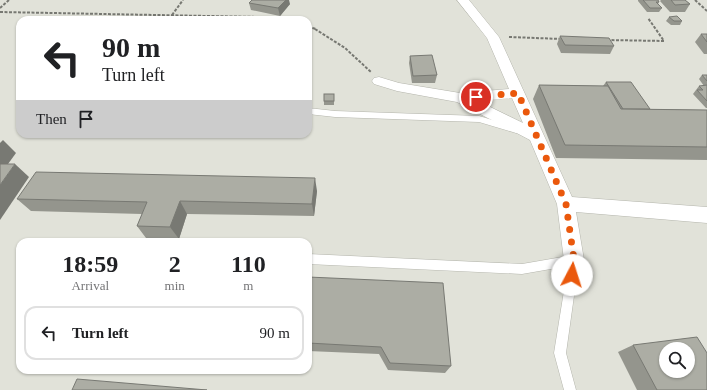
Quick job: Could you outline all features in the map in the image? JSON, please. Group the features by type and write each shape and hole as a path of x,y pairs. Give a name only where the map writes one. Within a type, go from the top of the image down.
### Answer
{"street":[{"path":"463,0 493,37 518,93 534,136 566,204 574,260"},
{"path":"379,81 460,98 518,93"},
{"path":"460,98 534,136"},
{"path":"566,204 707,214"}],"lane":[{"path":"312,111 335,114 479,119 534,136"},
{"path":"312,258 522,269 574,260 560,353 570,390"}],"path":[{"path":"0,8 9,0"},
{"path":"172,15 183,0"},
{"path":"696,0 707,12"},
{"path":"0,12 216,16"},
{"path":"602,40 664,41 648,18"},
{"path":"312,28 334,39 354,55 379,81"},
{"path":"493,37 563,39"}],"building":[{"path":"252,0 286,0 278,8 249,3"},
{"path":"643,0 658,0 659,2 656,2 662,8 650,8"},
{"path":"671,0 685,0 690,4 675,5"},
{"path":"677,16 682,21 674,21 669,17"},
{"path":"701,34 707,34 707,42"},
{"path":"560,36 609,38 614,46 565,45"},
{"path":"432,55 437,75 413,76 410,56"},
{"path":"702,75 707,75 707,81"},
{"path":"606,82 631,82 650,109 623,109"},
{"path":"539,85 608,86 621,109 707,110 707,147 565,145"},
{"path":"707,85 707,101 697,90 703,90 699,86"},
{"path":"324,94 334,94 334,101 324,101"},
{"path":"0,164 15,164 0,185"},
{"path":"36,172 315,178 312,204 180,201 170,227 137,226 147,202 17,199"},
{"path":"312,277 443,283 451,366 390,363 381,347 312,343"},
{"path":"697,337 707,353 707,390 657,390 633,345"},
{"path":"77,379 207,390 72,390"}],"route":[{"path":"476,97 518,93 534,136 566,204 574,260 572,275"}]}
